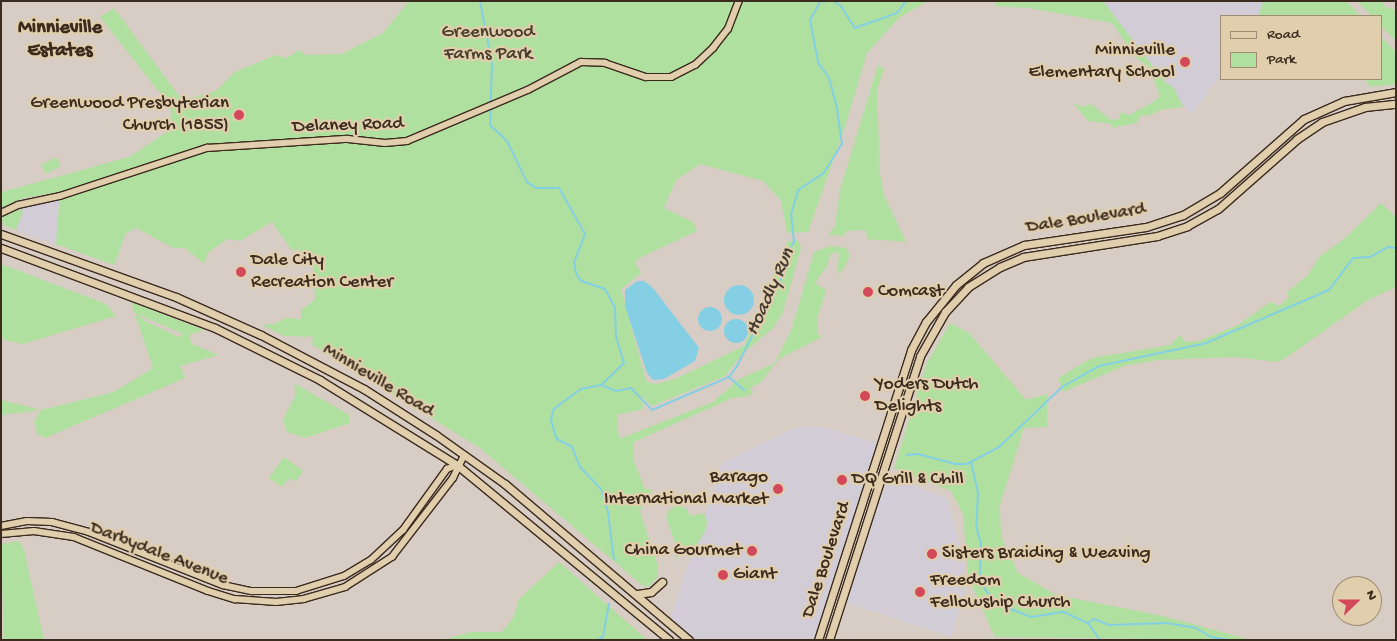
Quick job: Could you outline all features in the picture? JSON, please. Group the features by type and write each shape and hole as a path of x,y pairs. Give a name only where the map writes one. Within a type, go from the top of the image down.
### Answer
{"main road":[{"name":"Dale Boulevard","path":"818,640 911,350 931,315 956,285 983,263 1024,245 1146,226 1183,215 1220,193 1304,119 1344,101 1396,92"},
{"name":"Dale Boulevard","path":"828,640 920,356 945,312 968,287 1000,267 1023,258 1157,236 1187,226 1218,209 1297,139 1322,122 1365,107 1396,104"},
{"name":"Minnieville Road","path":"1,234 176,297 255,332 364,389 464,455 540,512 689,640"},
{"name":"Minnieville Road","path":"1,248 162,306 238,339 320,380 457,465 669,640"},
{"path":"636,594 650,592 662,582"}],"street":[{"name":"Delaney Road","path":"1,213 18,205 60,196 208,148 348,139 398,143 439,129 484,107 498,103 581,62 605,63 656,79 680,74 695,65 721,38 740,1"},
{"name":"Darbydale Avenue","path":"1,534 34,531 61,534 220,595 262,602 290,602 345,587 383,564 411,535 455,475 457,465 464,455"},
{"name":"Darbydale Avenue","path":"1,526 27,521 68,526 223,585 252,591 296,591 344,576 371,560 403,530 447,469 457,465"}],"shaded area":[{"name":"Minnieville Elementary School","path":"1103,1 1277,1 1282,15 1220,15 1220,74 1191,116"},
{"path":"59,200 56,244 16,230 23,212 18,209"},
{"path":"808,426 823,427 880,444 817,640 689,640 669,622 722,463 794,428"},
{"path":"881,474 947,498 963,557 965,590 951,637 841,601"}],"green space":[{"name":"Greenwood Farms Park","path":"409,1 928,1 900,17 867,53 844,130 808,232 787,233 781,201 763,181 700,164 676,180 664,208 693,222 697,231 637,259 636,264 641,273 621,289 644,374 647,382 656,384 675,379 744,346 788,241 799,241 801,248 782,315 772,329 742,354 725,376 652,406 641,396 644,409 617,415 619,439 713,402 739,379 775,363 792,328 814,252 831,246 846,248 850,255 843,270 837,275 839,253 831,253 827,266 815,283 826,290 817,319 818,334 822,337 779,359 761,382 750,388 753,393 745,397 732,398 634,442 633,459 645,489 653,490 643,502 640,512 658,566 658,576 650,586 643,586 480,448 311,344 314,337 284,336 262,325 274,324 286,318 301,319 301,310 315,300 313,262 297,249 292,251 272,222 240,241 227,239 208,253 204,264 185,248 173,248 136,228 126,233 114,265 56,244 60,192 24,198 1,208 2,192 129,157 170,130 171,110 163,97 100,17 114,8 182,100 216,91 235,72 276,55 286,58 300,50 305,55 342,54 383,33"},
{"path":"996,1 1103,1 1164,81 1174,88 1183,107 1160,110 1151,115 1140,116 1137,123 1111,128 1111,124 1088,121 1073,103 1083,107 1091,104 1111,120 1119,119 1121,112 1129,115 1155,101 1160,96 1149,67 1135,57 1112,23 1028,8 994,6"},
{"path":"1263,1 1346,1 1359,15 1259,15"},
{"path":"1357,1 1384,1 1383,6 1396,10 1396,41 1382,27 1382,15 1371,15"},
{"path":"1382,38 1396,52 1396,84 1371,87 1365,80 1382,80"},
{"path":"878,65 884,69 877,90 880,174 884,195 906,242 867,239 866,230 846,231 845,236 828,235 835,226 840,190"},
{"path":"56,157 61,166 46,174 41,165"},
{"path":"1381,203 1396,217 1396,287 1368,300 1284,359 1276,362 1237,357 1158,360 1124,366 1063,392 1058,378 1092,358 1170,345 1180,335 1185,342 1199,341 1238,325 1270,302 1279,306 1289,297 1286,293 1307,276 1320,256 1344,239"},
{"path":"18,209 23,211 16,230 3,225 2,218"},
{"path":"1,264 106,304 116,316 23,344 4,340 1,335"},
{"path":"131,302 204,330 189,335 192,344 218,355 180,366 185,378 45,438 37,434 34,422 41,410 114,392 153,368","holes":["135,313 183,334 179,337 145,321"]},
{"path":"950,323 969,333 1026,400 1047,394 1047,427 1024,428 1000,505 1001,536 1018,573 1056,595 1163,616 1251,640 995,637 968,577 963,514 951,491 894,468 927,363"},
{"path":"294,383 349,415 350,423 305,438 287,432 283,420 296,394"},
{"path":"1,400 41,410 1,415"},
{"path":"284,457 303,471 295,482 289,478 282,487 269,478"},
{"path":"677,505 687,509 690,516 704,513 707,522 706,529 693,552 683,549 675,561 676,546 666,517 669,510"},
{"path":"19,541 24,550 44,640 4,640 1,544"},
{"path":"559,562 647,640 442,640 471,632 502,632 513,618 519,599"}],"water":[{"path":"637,281 644,281 653,288 699,348 695,361 664,379 653,380 647,373 625,306 625,290"},
{"path":"739,285 749,290 754,300 749,310 739,315 729,310 724,300 729,290"},
{"path":"710,307 715,308 721,314 721,324 715,330 710,331 705,330 699,324 698,319 699,314 705,308"},
{"path":"736,319 741,320 747,326 747,336 741,342 736,343 731,342 725,336 724,331 725,326 731,320"}],"waterway":[{"path":"480,1 492,64 490,125 507,141 527,182 536,188 559,188 585,234 574,262 576,273 581,281 605,289 615,308 616,337 624,363 601,385 581,389 560,404 553,410 551,421 557,439 572,447 580,467 601,489 608,512 614,560"},
{"name":"Hoadly Run","path":"601,385 617,391 631,388 652,410 729,377 737,366 781,279 787,253 794,242 791,215 798,190 823,174 842,144 837,108 829,78 818,62 810,20 820,2 828,1"},
{"name":"Hoadly Run","path":"833,1 841,6 855,28 897,13 906,1"},
{"path":"907,455 918,454 955,464 967,464 999,447 1062,387 1099,366 1206,343 1329,290 1353,258 1370,257 1388,247 1396,248"},
{"path":"729,377 744,390"},
{"path":"971,462 978,493 976,526 981,543 980,579 986,591 1000,605 1031,617 1064,612 1087,623 1094,619 1109,625 1166,623 1196,628 1211,637 1230,640"},
{"path":"597,640 603,637 609,604"},
{"path":"1088,623 1100,640"}],"place":[{"name":"Minnieville Elementary School","path":"1185,62"},
{"name":"Greenwood Presbyterian Church (1855)","path":"239,115"},
{"name":"Dale City Recreation Center","path":"241,272"},
{"name":"Comcast","path":"868,292"},
{"name":"Yoders Dutch Delights","path":"865,396"},
{"name":"DQ Grill & Chill","path":"842,480"},
{"name":"Barago International Market","path":"778,489"},
{"name":"China Gourmet","path":"752,551"},
{"name":"Sisters Braiding & Weaving","path":"932,554"},
{"name":"Giant","path":"723,575"},
{"name":"Freedom Fellowship Church","path":"920,592"}],"district":[{"name":"Minnieville Estates","path":"60,40"}]}
